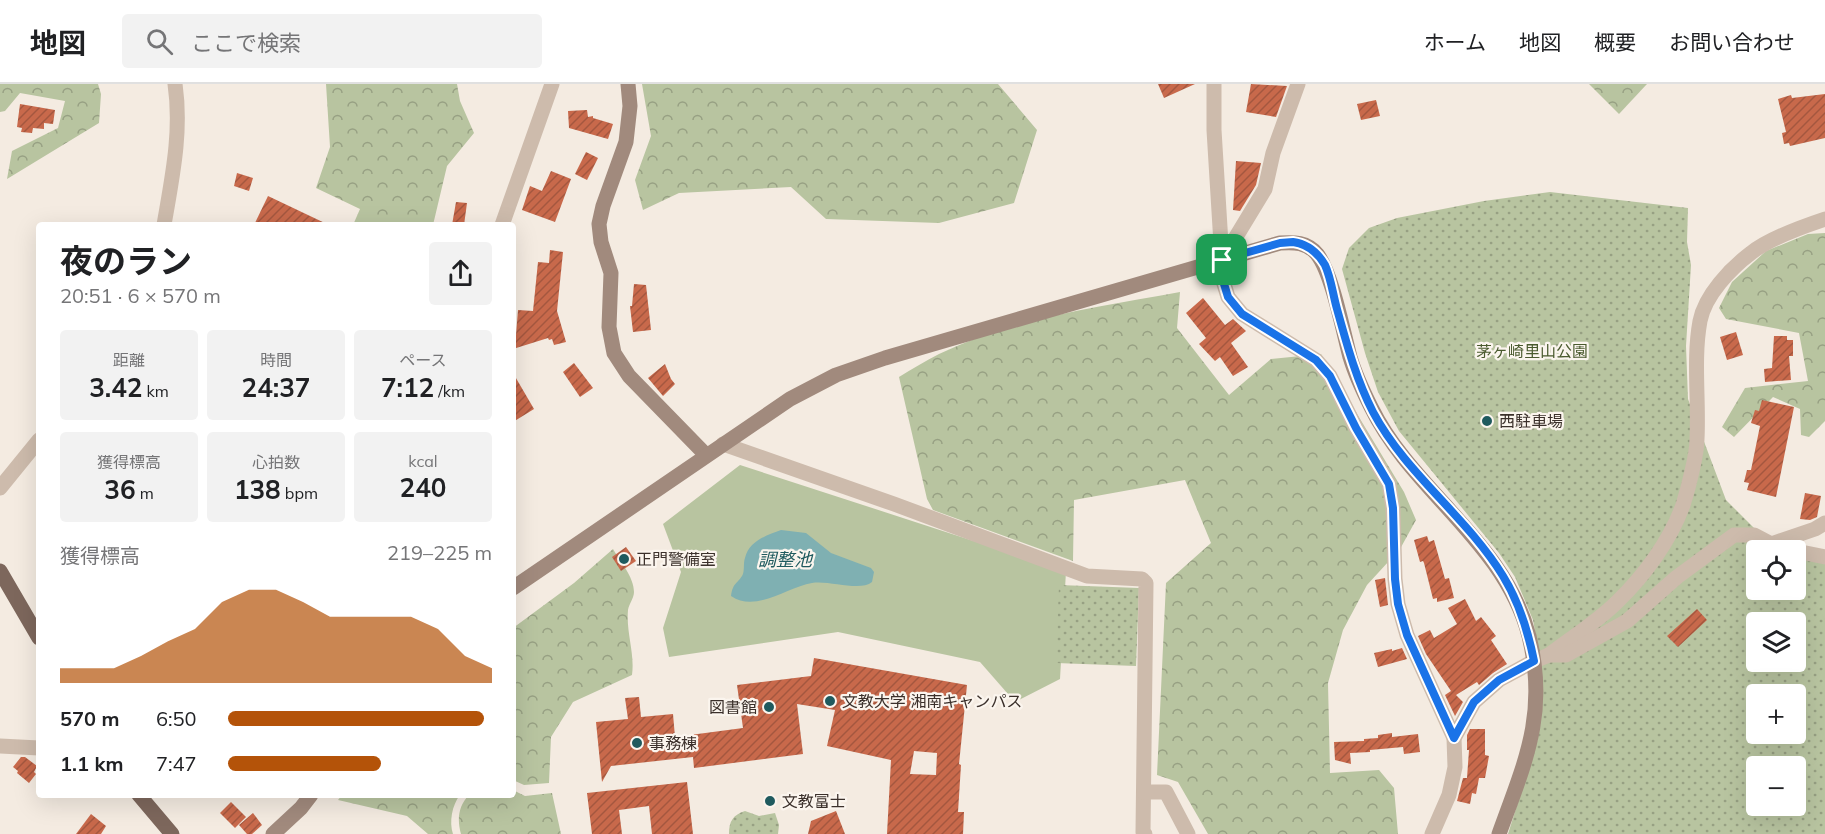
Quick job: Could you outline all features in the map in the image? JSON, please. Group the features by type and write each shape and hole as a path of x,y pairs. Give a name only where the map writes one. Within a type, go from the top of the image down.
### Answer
{"main road":[{"path":"0,571 36,633"},
{"path":"142,798 172,834"}],"street":[{"path":"165,222 174,168 178,126 175,84"},
{"path":"503,222 552,84"},
{"path":"628,84 630,106 626,142 603,206 599,224 601,242 611,273 609,327 614,353 629,376 706,456"},
{"path":"1215,84 1214,130 1220,261 1228,297 1242,314 1316,360 1330,376 1356,428 1389,484 1393,508 1398,604 1407,635 1454,738 1455,766 1449,795 1432,834"},
{"path":"1220,261 1265,189 1273,153 1298,84"},
{"path":"1454,738 1474,702 1499,680 1542,658 1616,604 1639,579 1670,535 1683,504 1697,442 1698,345 1701,319 1709,298 1752,252 1800,227 1825,219"},
{"path":"516,586 790,399 836,375 896,354 1280,243 1303,244 1316,252 1325,267 1351,360 1385,434 1403,458 1486,551 1504,577 1519,607 1528,634 1542,658 1530,747 1499,834"},
{"path":"0,488 36,444"},
{"path":"723,444 905,508 1087,576 1142,579 1146,583 1143,832 1145,834"},
{"path":"1783,540 1815,529 1825,523"},
{"path":"1542,658 1566,654 1627,621 1677,577 1734,535 1754,535 1763,540"},
{"path":"1806,553 1825,557"},
{"path":"0,747 36,748"},
{"path":"1144,792 1166,792 1188,834"},
{"path":"273,834 309,798"}],"green space":[{"path":"0,84 98,84 101,94 99,123 7,179 12,151 58,128 65,101 20,93 5,111 0,112"},
{"path":"326,84 457,84 460,101 474,133 447,166 434,222 354,222 360,209 316,188 330,147"},
{"path":"642,84 998,84 1037,130 1014,203 939,223 826,219 791,187 679,193 643,210 635,180 651,136"},
{"path":"1589,84 1647,84 1619,114"},
{"name":"茅ヶ崎里山公園","path":"1550,192 1688,208 1687,242 1691,265 1686,346 1688,399 1726,500 1758,532 1779,540 1746,540 1746,600 1806,600 1806,548 1825,553 1825,834 1508,834 1538,738 1541,665 1533,620 1515,577 1499,553 1399,431 1378,392 1342,269 1349,248 1369,228 1397,218 1484,201"},
{"path":"1825,233 1825,421 1809,437 1801,435 1800,409 1773,397 1734,437 1722,427 1745,388 1808,381 1799,333 1726,319 1719,308 1732,282 1766,251 1808,234"},
{"path":"1180,292 1177,328 1229,395 1271,359 1321,354 1404,492 1416,520 1400,549 1367,585 1343,630 1328,683 1330,773 1379,770 1394,788 1398,834 1208,834 1178,782 1157,775 1166,583 1211,543 1185,480 1074,500 1073,561 933,510 927,499 899,377 939,354 997,331 1057,315"},
{"path":"740,465 1066,571 1060,679 1015,702 980,662 838,632 669,657 663,628 681,572 663,524"},
{"path":"613,549 633,586 634,594 628,618 632,675 573,702 551,737 549,783 524,785 516,781 516,626 574,583"},
{"path":"1059,585 1139,588 1136,666 1056,663"},
{"path":"516,792 525,796 552,793 561,834 461,834 459,813 467,798 516,798"},
{"path":"340,798 458,798 452,814 453,834 428,834 407,816 338,800"},
{"path":"745,811 759,816 775,813 779,825 778,834 729,834 732,819"}],"water":[{"name":"調整池","path":"781,530 806,533 831,553 871,568 874,572 872,582 860,586 812,583 751,602 731,596 734,586 743,574 744,560 750,547 759,540"}],"building":[{"path":"1158,84 1195,84 1164,98"},
{"path":"1251,84 1287,86 1276,117 1246,112"},
{"path":"1825,94 1825,138 1790,146 1789,143 1784,144 1782,133 1786,132 1778,99 1791,95 1792,98"},
{"path":"1376,100 1380,116 1361,120 1357,104"},
{"path":"20,104 55,110 53,124 44,123 44,129 33,128 32,133 21,132 22,128 17,127"},
{"path":"587,110 588,117 593,116 593,118 613,124 608,139 569,128 568,111"},
{"path":"586,152 598,158 587,180 575,174"},
{"path":"1236,161 1261,163 1256,185 1240,211 1233,210"},
{"path":"551,171 571,179 555,222 522,210 530,186 542,191"},
{"path":"237,173 253,178 249,191 234,186"},
{"path":"268,196 323,222 255,222"},
{"path":"456,202 467,203 464,222 453,222"},
{"path":"550,250 563,252 557,311 566,342 554,345 552,339 548,338 516,348 518,310 533,311 538,262 549,263"},
{"path":"634,284 646,285 651,330 633,332 630,306 632,306"},
{"path":"1203,298 1225,325 1233,319 1246,331 1231,343 1248,367 1233,376 1220,357 1215,361 1199,344 1206,338 1186,313"},
{"path":"1736,332 1743,355 1727,360 1720,337"},
{"path":"1774,336 1787,336 1787,340 1793,340 1793,356 1789,356 1791,380 1765,382 1764,369 1772,368"},
{"path":"574,363 593,388 580,397 563,372"},
{"path":"665,364 675,384 663,396 648,378"},
{"path":"516,378 534,409 516,420"},
{"path":"1762,400 1794,407 1776,497 1747,490 1749,483 1744,482 1747,470 1751,470 1760,426 1751,423 1755,410 1759,411"},
{"path":"1805,493 1821,496 1817,517 1810,520 1800,519"},
{"path":"1427,536 1429,542 1434,540 1445,579 1449,578 1454,598 1437,602 1437,598 1433,599 1424,563 1420,562 1414,540"},
{"name":"正門警備室","path":"626,547 636,561 621,571 612,557"},
{"path":"1385,578 1388,605 1380,607 1375,580"},
{"path":"1465,599 1476,621 1481,617 1496,636 1491,640 1507,664 1479,685 1477,682 1456,695 1463,702 1455,716 1445,695 1451,691 1426,654 1418,636 1430,630 1434,638 1457,624 1448,608"},
{"path":"1697,609 1707,620 1678,647 1667,636"},
{"path":"1402,648 1407,659 1378,667 1374,653"},
{"path":"814,658 967,685 959,764 961,765 958,812 964,812 963,834 887,834 891,760 827,746 835,710 797,704 803,754 694,768 693,757 611,766 602,782 596,722 628,719 625,698 639,697 641,717 673,714 675,737 743,728 737,685 811,676","holes":["914,751 937,753 936,775 910,774"]},
{"path":"1470,729 1485,729 1485,755 1489,756 1485,778 1479,778 1476,794 1472,793 1470,804 1457,801 1463,778 1467,778 1469,750 1467,750 1467,735"},
{"path":"1392,733 1392,737 1418,734 1420,752 1404,754 1403,747 1370,750 1370,752 1350,753 1351,764 1335,760 1334,742 1364,741 1364,739 1378,738 1378,735"},
{"path":"21,757 25,757 36,765 34,772 36,774 29,783 13,767"},
{"path":"687,782 693,834 652,834 649,806 619,810 622,834 592,834 587,793"},
{"path":"231,802 246,817 235,828 220,813"},
{"path":"836,811 845,834 808,834 811,821"},
{"path":"253,813 262,825 252,834 247,834 239,825"},
{"path":"91,814 106,826 101,834 76,834"}],"place":[{"name":"西駐車場","path":"1487,421"},
{"name":"正門警備室","path":"624,559"},
{"name":"文教大学 湘南キャンパス","path":"830,701"},
{"name":"図書館","path":"769,707"},
{"name":"事務棟","path":"637,743"},
{"name":"文教富士","path":"770,801"}],"route":[{"path":"1280,243 1303,244 1316,252 1325,267 1351,360 1385,434 1403,458 1486,551 1504,577 1519,607 1534,661 1499,680 1474,702 1454,738 1407,635 1398,604 1393,508 1389,484 1356,428 1330,376 1316,360 1242,314 1228,297 1217,261 1222,260 1280,243"}]}
